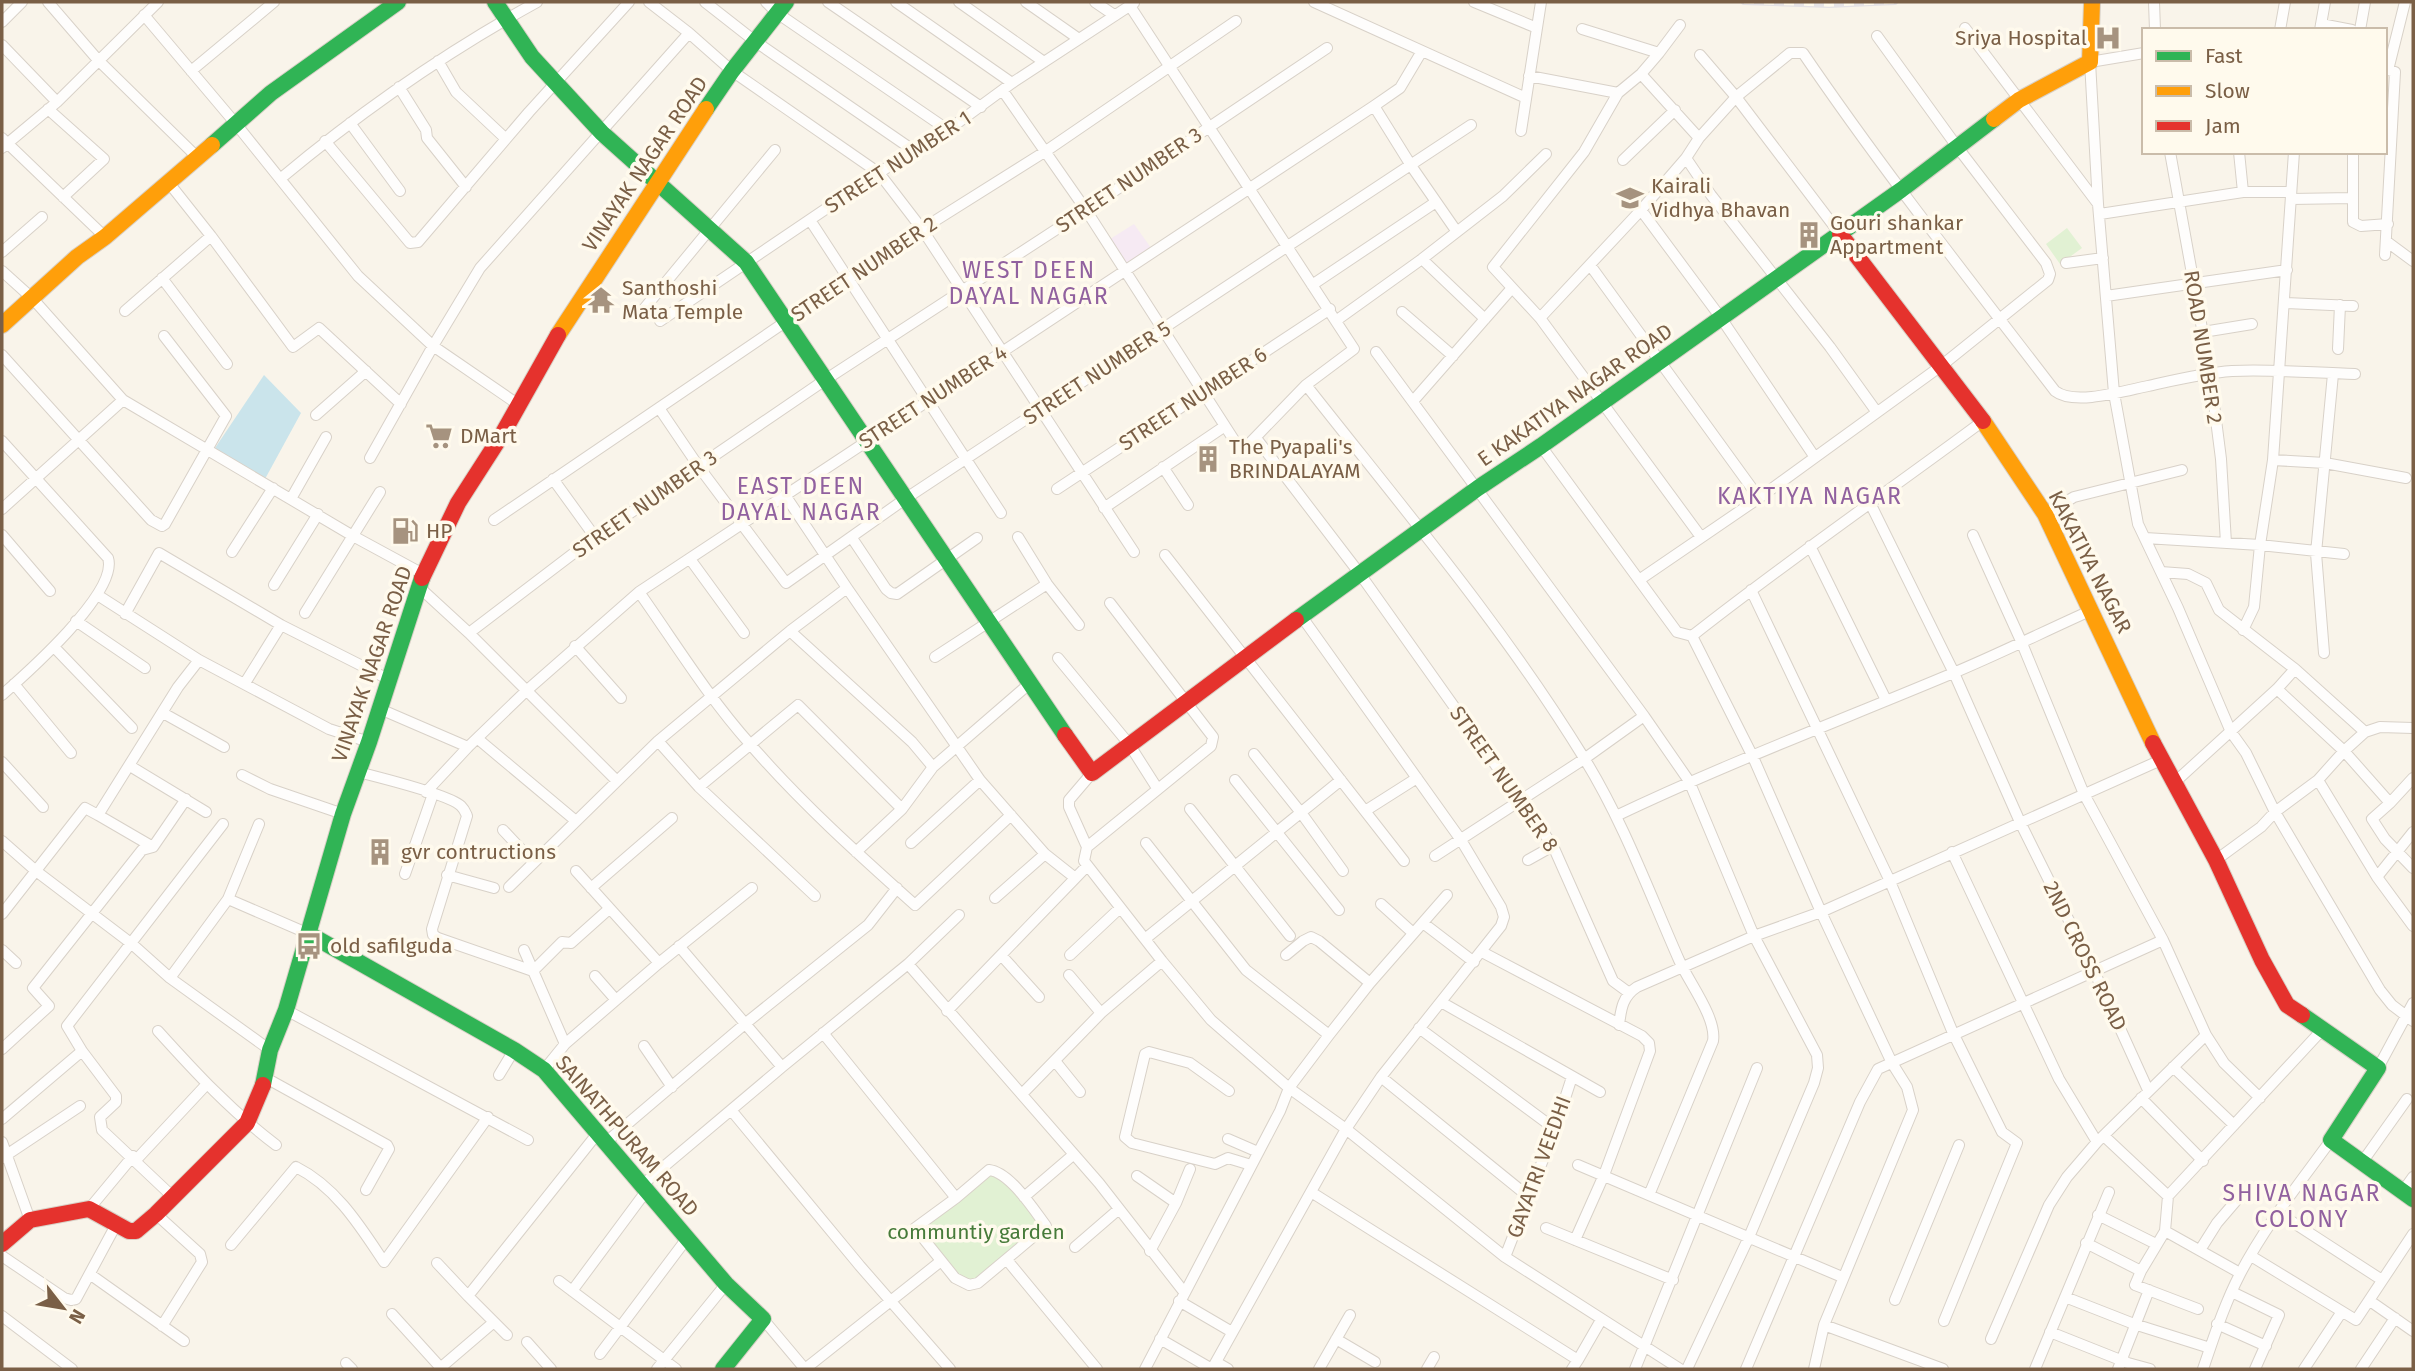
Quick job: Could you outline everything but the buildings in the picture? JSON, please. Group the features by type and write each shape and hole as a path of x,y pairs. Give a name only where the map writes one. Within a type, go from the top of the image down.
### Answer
{"street":[{"path":"2,22 22,2"},
{"path":"48,2 98,60 197,157"},
{"path":"105,237 3,143 52,105 158,2"},
{"path":"191,71 274,2"},
{"path":"2,325 77,257 169,183 271,93 398,2"},
{"path":"495,2 531,57 602,133 746,262 1029,684 1092,773 1069,800 1069,807 1087,847 1084,861 1161,961 1211,1020 1289,1088 1346,1129 1505,1256 1680,1369"},
{"path":"280,179 399,87 537,2"},
{"path":"326,141 410,243 418,243 555,82 629,2"},
{"path":"649,2 690,33 732,71 879,173 922,229 1134,552"},
{"path":"705,2 755,42 913,150"},
{"path":"828,2 981,107"},
{"path":"896,2 1012,83"},
{"path":"959,2 1044,62"},
{"path":"1027,2 1079,39"},
{"path":"1095,2 1114,15"},
{"path":"1314,2 1526,98"},
{"path":"1474,2 1537,28"},
{"path":"1521,131 1541,2"},
{"path":"2092,2 2090,61 2106,296 2115,393 2138,524 2231,732 2246,753 2275,812 2380,990 2410,1019"},
{"path":"2154,2 2155,28"},
{"path":"2280,28 2285,2"},
{"path":"2321,27 2325,2"},
{"path":"2360,28 2365,2"},
{"path":"2385,255 2395,72 2387,70 2390,40 2405,2"},
{"path":"1003,91 1126,270 1225,426 1240,445 1248,445 1306,385 1354,349 1168,68 1132,4"},
{"name":"STREET NUMBER 1","path":"660,321 1132,4"},
{"path":"776,5 948,130"},
{"name":"VINAYAK NAGAR ROAD","path":"89,1209 129,1231 135,1231 156,1214 247,1123 266,1078 271,1050 286,1010 343,814 390,680 421,580 458,503 519,405 558,335 657,182 732,71 755,42 776,5"},
{"path":"144,15 358,276 433,346 519,405"},
{"name":"STREET NUMBER 2","path":"494,520 922,229 1046,151 1236,22"},
{"path":"1679,25 1641,74 1618,93 1584,152 1493,267 1540,318 1702,537"},
{"path":"1965,28 2099,209"},
{"path":"1582,29 1659,53"},
{"path":"370,458 480,268 690,33"},
{"path":"1639,580 1759,498 1941,366 2045,285 2050,274 2046,262 1958,148 1877,36"},
{"path":"2,45 52,105 104,159 63,197"},
{"name":"STREET NUMBER 3","path":"469,633 594,537 825,380 1086,210 1327,48"},
{"name":"STREET NUMBER 4","path":"429,793 468,747 525,691 639,592 865,440 1374,106 1400,88 1422,51"},
{"path":"1540,318 1686,159 1699,138 1736,97 1790,53 1802,52 1860,137 1948,254 2054,391 2062,397 2115,393 2210,373 2281,370 2355,374"},
{"path":"2090,61 2142,53"},
{"name":"KAKATIYA NAGAR","path":"1700,55 1736,97 1983,421 2045,514 2161,760 2216,860 2262,960 2287,1005 2378,1068"},
{"path":"438,61 456,92 506,139"},
{"name":"E KAKATIYA NAGAR ROAD","path":"1092,773 1420,530 1840,234 2019,100 2090,61"},
{"path":"1641,74 1699,138"},
{"path":"1529,76 1618,93"},
{"path":"399,87 426,130 427,138 466,187"},
{"path":"1374,106 1457,232"},
{"path":"1623,160 1675,110"},
{"path":"350,123 400,191"},
{"name":"STREET NUMBER 5","path":"743,524 786,583 905,499 1164,331 1471,125"},
{"path":"643,310 775,150"},
{"path":"1337,320 1503,196 1546,154"},
{"name":"ROAD NUMBER 2","path":"2170,154 2210,373 2221,459 2226,543"},
{"path":"2239,154 2243,192"},
{"path":"2243,629 2255,607 2260,545 2273,460 2294,154"},
{"path":"2353,154 2353,222 2361,226 2388,225"},
{"path":"1686,159 1877,411"},
{"path":"169,183 293,347 319,328 401,404"},
{"path":"2099,209 2179,202 2243,192 2353,198"},
{"path":"1312,285 1436,202"},
{"path":"1640,210 1721,318 1814,456"},
{"path":"2,252 42,216"},
{"path":"810,220 1001,513"},
{"path":"125,311 211,236"},
{"path":"2386,241 2413,261"},
{"path":"2066,263 2103,258"},
{"path":"1422,259 1485,319"},
{"path":"1590,265 1759,498"},
{"path":"2106,296 2287,270"},
{"path":"2,271 33,299 124,400 208,452 292,498 421,580 525,691 616,780"},
{"path":"162,278 227,364"},
{"path":"1414,400 1511,288"},
{"path":"2285,303 2353,306"},
{"path":"2337,349 2340,305"},
{"name":"STREET NUMBER 6","path":"1057,489 1330,309"},
{"path":"1402,312 1453,356"},
{"path":"2203,332 2252,324"},
{"path":"2,355 151,520 162,526 208,452 226,416 164,336"},
{"path":"1377,352 1689,781 1754,936 1816,1055 1818,1068 1749,1237 1687,1369"},
{"path":"316,415 366,371"},
{"path":"2324,653 2316,553 2333,373"},
{"path":"1306,385 1490,619 1584,759 1616,816 1682,967 1715,1031 1649,1195"},
{"path":"2,509 124,400"},
{"path":"659,408 699,467 743,524"},
{"path":"1692,636 1810,546 1871,505 1983,421"},
{"path":"1104,508 1225,426"},
{"path":"292,498 326,437"},
{"name":"STREET NUMBER 8","path":"1256,438 1360,574 1553,846 1613,981 1628,992"},
{"path":"2,441 107,558 109,566 99,596 54,647 2,695"},
{"path":"1541,446 1677,632 1692,636 1753,757 1821,912 1892,1063 1907,1087 1913,1110 1842,1277 1824,1325 1814,1369"},
{"path":"2273,460 2325,463 2406,478"},
{"path":"1163,467 1188,505"},
{"path":"2045,514 2074,497 2182,470"},
{"path":"553,479 594,537"},
{"path":"232,552 274,488"},
{"path":"305,612 380,492"},
{"path":"785,495 846,588 980,780 1045,854 1074,877"},
{"name":"2ND CROSS ROAD","path":"1871,505 1954,673 2020,822 2094,971 2145,1094"},
{"path":"274,585 318,514"},
{"path":"2,535 50,591"},
{"path":"1973,535 2084,794 2163,940 2206,1035 2224,1063 2260,1098"},
{"path":"1018,537 1047,584 1079,625"},
{"path":"852,538 891,593 897,594 977,538"},
{"path":"2145,538 2260,545 2344,554"},
{"path":"1810,546 1886,700"},
{"path":"125,614 159,553 281,625 390,680"},
{"path":"1165,555 1404,861"},
{"path":"690,559 744,634"},
{"path":"2161,572 2188,574 2206,583 2218,610 2295,668 2365,732"},
{"path":"935,657 1047,584"},
{"path":"509,887 658,741 789,631 846,588"},
{"path":"1751,590 1889,879 1953,1034 2002,1132 2017,1143 1944,1321"},
{"path":"639,592 749,744 856,852 915,905 1011,815"},
{"path":"99,596 199,660 329,729 369,742"},
{"path":"1087,847 1211,746 1213,740 1110,603"},
{"path":"1616,816 1689,781 1954,673 2092,610"},
{"path":"1213,1367 1346,1129 1381,1077 1482,952 1501,926 1504,917 1501,907 1461,840 1302,617"},
{"path":"76,621 145,668"},
{"path":"244,683 281,625"},
{"path":"789,631 912,743 933,766"},
{"path":"575,646 621,698"},
{"path":"54,647 132,728"},
{"path":"1058,658 1129,744 1157,788"},
{"path":"98,815 178,687 199,660"},
{"path":"2175,782 2277,689 2295,668"},
{"path":"14,684 71,753"},
{"path":"856,852 902,810 933,766 1029,684"},
{"path":"2277,689 2344,751 2390,803"},
{"path":"699,787 798,705 902,810"},
{"path":"380,709 468,747"},
{"path":"163,713 224,747"},
{"path":"1435,856 1584,759 1644,716"},
{"path":"2216,860 2318,780 2365,732 2381,727 2413,728"},
{"path":"478,739 576,821"},
{"path":"658,741 699,787 816,896"},
{"path":"1254,754 1343,871"},
{"path":"1619,1025 1622,1005 1628,992 1754,936 1821,912 1889,879 2161,760"},
{"path":"2,762 43,807"},
{"path":"130,766 206,812"},
{"path":"358,772 429,793 458,803 464,808 467,816 447,875 432,929 433,935 533,971"},
{"path":"242,775 270,789 343,814"},
{"path":"1364,811 1417,778"},
{"path":"911,843 980,780"},
{"path":"1235,780 1339,910"},
{"path":"1145,939 1341,780"},
{"path":"2318,780 2377,877 2412,923"},
{"path":"2411,784 2372,819 2397,853 2413,868"},
{"path":"405,874 429,793"},
{"path":"2,1049 49,1006 33,988 142,850 153,847 186,799"},
{"path":"2,914 85,808 153,847"},
{"path":"1190,809 1290,936"},
{"path":"591,888 672,818"},
{"path":"173,1197 102,1130 100,1117 116,1102 116,1097 66,1026 223,824"},
{"path":"170,978 228,899 259,824"},
{"path":"503,830 533,862"},
{"path":"2377,877 2413,832"},
{"path":"2,841 36,871 132,944 170,978 271,1050"},
{"path":"1146,843 1246,970 1329,1035"},
{"path":"1528,860 1553,846"},
{"path":"1952,852 2059,1079 2100,1139 2168,1196"},
{"path":"995,898 1045,854"},
{"path":"947,1011 1087,866"},
{"path":"576,871 659,963"},
{"path":"447,875 494,888"},
{"path":"544,1070 565,1044 752,888"},
{"path":"468,1296 601,1139 672,1087 746,1023 868,925 897,888"},
{"path":"1145,1369 1280,1111 1289,1088 1370,983 1447,895"},
{"path":"228,899 309,934"},
{"path":"1381,904 1413,933"},
{"path":"1070,955 1120,908"},
{"path":"533,971 562,942 570,943 609,909"},
{"path":"572,1291 645,1188 731,1110 908,964 959,915"},
{"path":"1423,923 1474,962"},
{"name":"SAINATHPURAM ROAD","path":"309,934 514,1050 544,1070 726,1284 763,1319"},
{"path":"1286,955 1311,937 1370,983"},
{"path":"1746,1369 1860,1101 1878,1069 2163,940"},
{"path":"680,946 782,1067"},
{"path":"2,950 16,963"},
{"path":"524,950 565,1044"},
{"path":"1482,952 1642,1035 1649,1043 1650,1051 1604,1175 1575,1240"},
{"path":"1001,955 1039,998"},
{"path":"1023,1093 1101,1013 1161,961"},
{"path":"908,964 947,1011 1023,1093 1119,1209 1181,1297 1232,1332"},
{"path":"1069,975 1101,1013"},
{"path":"595,976 616,1000"},
{"path":"1441,1002 1600,1091"},
{"path":"2216,1369 2204,1367 2217,1324 2240,1273 2277,1212 2331,1140 2410,1019 2413,1003"},
{"path":"286,1010 528,1140"},
{"path":"1419,1028 1555,1129"},
{"path":"2198,1309 2135,1285 2165,1231 2168,1196 2322,1030"},
{"path":"158,1031 206,1085 247,1123 276,1144"},
{"path":"823,1033 956,1198"},
{"path":"1991,1339 2049,1205 2067,1177 2100,1139 2206,1035"},
{"path":"644,1046 672,1087"},
{"path":"499,1075 514,1050"},
{"path":"2,1119 82,1051"},
{"path":"1229,1091 1190,1063 1149,1052 1145,1054 1125,1136 1132,1143 1215,1164 1228,1158 1251,1166"},
{"path":"1055,1061 1080,1092"},
{"path":"2173,1067 2234,1125"},
{"path":"1635,1369 1756,1068"},
{"path":"1381,1077 1529,1197"},
{"name":"GAYATRI VEEDHI","path":"1505,1256 1555,1129 1572,1077"},
{"path":"266,1078 387,1145 389,1149 366,1190"},
{"path":"2,1244 30,1220 89,1209 134,1158 206,1085"},
{"path":"2145,1094 2203,1161"},
{"path":"2363,1161 2407,1099"},
{"path":"4,1158 80,1106"},
{"path":"731,1110 860,1266 950,1369"},
{"path":"231,1245 296,1167 350,1210 384,1262 488,1117"},
{"path":"1227,1139 1258,1153"},
{"path":"2331,1140 2408,1195 2413,1177"},
{"path":"2,1142 4,1158 30,1220"},
{"path":"1895,1300 1959,1145"},
{"path":"1024,1197 1073,1155"},
{"path":"1578,1166 1842,1277"},
{"path":"1150,1251 1176,1203 1190,1169"},
{"path":"989,1170 1002,1174 1024,1197 1046,1227 978,1283 969,1285 955,1278 915,1228 956,1198 989,1170"},
{"path":"1137,1176 1176,1203"},
{"path":"2200,1250 2217,1223 2247,1188"},
{"path":"1311,1192 1575,1364 1601,1320"},
{"path":"2036,1369 2109,1192"},
{"path":"1075,1247 1119,1209"},
{"path":"2277,1212 2382,1280"},
{"path":"156,1214 200,1254 202,1262 162,1326"},
{"path":"2098,1215 2156,1244"},
{"path":"2,1256 71,1300 76,1299 117,1223"},
{"path":"1546,1228 1673,1280"},
{"path":"2165,1231 2240,1273"},
{"path":"2252,1256 2356,1321 2413,1234"},
{"path":"600,1354 688,1237"},
{"path":"2086,1243 2141,1271"},
{"path":"1007,1260 1097,1369"},
{"path":"723,1369 763,1319 805,1369 942,1261"},
{"path":"437,1263 507,1335"},
{"path":"91,1275 184,1341"},
{"path":"559,1281 622,1328 661,1364 676,1369"},
{"path":"661,1364 726,1284"},
{"path":"2120,1365 2149,1290"},
{"path":"2232,1292 2279,1315 2255,1369"},
{"path":"2065,1297 2134,1324 2210,1348"},
{"path":"2370,1301 2413,1330"},
{"path":"2304,1369 2341,1313"},
{"path":"392,1314 440,1368 494,1322"},
{"path":"1319,1369 1350,1315"},
{"path":"2,1316 72,1369"},
{"path":"2361,1369 2395,1318"},
{"path":"2217,1324 2266,1346"},
{"path":"1824,1325 1943,1369"},
{"path":"2050,1332 2120,1365 2150,1369"},
{"path":"1160,1339 1213,1367 1228,1369"},
{"path":"1336,1339 1375,1362"},
{"path":"527,1342 551,1369"},
{"path":"1427,1369 1434,1357"}],"shaded area":[{"path":"1134,224 1151,248 1125,265 1107,241"}],"green space":[{"path":"2067,228 2082,248 2060,264 2046,244"},
{"name":"communtiy garden","path":"993,1170 1044,1224 969,1285 915,1228"}],"water":[{"path":"264,375 301,413 265,479 213,451"}],"railway":[{"path":"1744,2 1829,5 1895,2"}],"traffic: fast":[{"path":"212,145 271,93 398,2"},
{"path":"495,2 532,57 602,133 746,262 1065,735"},
{"path":"706,109 786,2"},
{"path":"1296,620 1478,488 1901,190 1994,119"},
{"path":"263,1085 270,1050 286,1010 343,814 422,578"},
{"path":"309,934 514,1050 544,1070 726,1284 763,1319 723,1369"},
{"path":"2302,1015 2378,1068 2331,1140 2413,1199"}],"traffic: slow":[{"path":"1994,119 2019,100 2090,62 2092,2"},
{"path":"558,335 706,109"},
{"path":"2,325 77,257 105,237 212,145"},
{"path":"1983,421 2045,514 2153,743"}],"traffic: jam":[{"path":"1840,234 1983,421"},
{"path":"422,578 458,503 503,433 558,335"},
{"path":"1065,735 1092,773 1296,620"},
{"path":"2153,743 2216,860 2262,960 2287,1005 2302,1015"},
{"path":"2,1244 30,1220 89,1209 129,1231 136,1231 247,1123 263,1085"}],"place":[{"name":"Sriya Hospital","path":"2108,38"},
{"name":"Kairali Vidhya Bhavan","path":"1630,198"},
{"name":"Gouri shankar Appartment","path":"1809,235"},
{"name":"Santhoshi Mata Temple","path":"601,300"},
{"name":"DMart","path":"439,436"},
{"name":"The Pyapali's BRINDALAYAM","path":"1208,459"},
{"name":"HP","path":"405,531"},
{"name":"gvr contructions","path":"380,852"},
{"name":"old safilguda","path":"309,946"}],"district":[{"name":"WEST DEEN DAYAL NAGAR","path":"1029,283"},
{"name":"KAKTIYA NAGAR","path":"1810,496"},
{"name":"EAST DEEN DAYAL NAGAR","path":"801,499"},
{"name":"SHIVA NAGAR COLONY","path":"2302,1206"}]}
